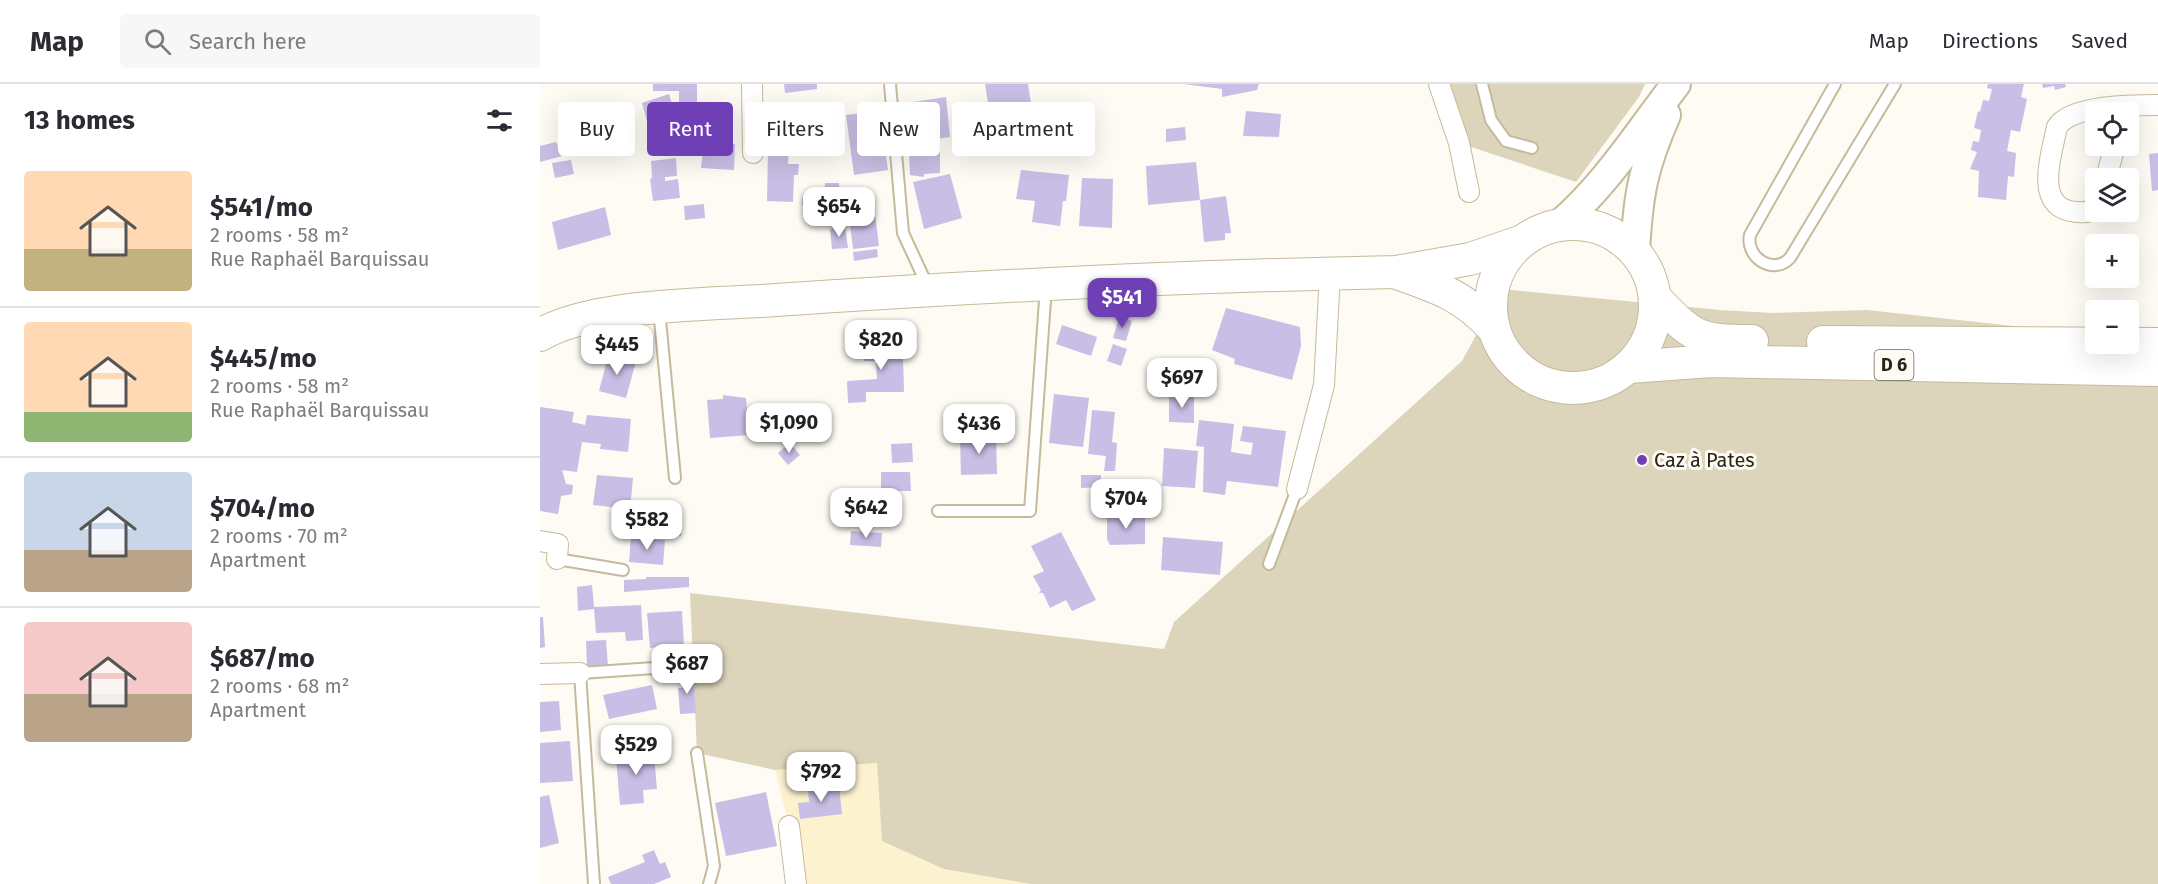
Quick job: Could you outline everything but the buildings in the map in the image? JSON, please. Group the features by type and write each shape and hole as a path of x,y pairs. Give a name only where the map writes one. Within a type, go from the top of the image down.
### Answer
{"main road":[{"path":"1559,225 1599,184 1677,84"},
{"path":"1635,252 1638,196 1648,154 1677,84"},
{"path":"540,335 578,318 659,308 929,290 1396,272 1470,259 1520,242 1538,231 1559,225 1587,225 1613,234 1635,252 1649,274 1656,299 1654,324 1648,340 1629,367 1609,381 1586,388 1554,386 1538,381 1518,368 1502,350 1492,327 1490,303 1494,280 1504,259 1520,242"},
{"path":"1396,272 1453,293 1475,309 1492,327"},
{"name":"D 6","path":"1656,299 1685,330 1713,341 2158,345"},
{"name":"D 6","path":"1629,367 1711,361 2158,370"}],"street":[{"path":"752,84 752,102"},
{"path":"1439,84 1459,143 1469,192"},
{"path":"2139,107 2158,105"},
{"path":"2085,113 2073,114 2061,120 2057,126 2047,175 2049,193 2055,202 2066,211 2085,212"},
{"path":"1297,489 1324,386 1330,274"},
{"path":"540,542 558,544 557,559"},
{"path":"540,674 580,674"},
{"path":"789,826 796,884"}],"lane":[{"path":"890,84 903,233 929,290"},
{"path":"1482,84 1491,120 1506,141 1532,148"},
{"path":"1835,84 1750,235 1748,244 1750,252 1758,260 1774,266 1785,263 1790,258 1895,84"},
{"path":"938,511 1030,511 1046,286"},
{"path":"659,308 675,478"},
{"path":"1269,564 1297,489"},
{"path":"557,559 623,570"},
{"path":"594,884 580,674 684,666"},
{"path":"697,753 714,866 709,884"}],"shaded area":[{"path":"1439,84 1645,84 1639,97 1576,182 1459,143"},
{"path":"1501,289 1772,313 1867,310 2085,334 2085,354 2139,354 2139,340 2158,342 2158,884 1031,884 944,869 882,841 877,763 775,770 697,753 690,593 1164,649 1174,622 1462,361"},
{"path":"877,763 944,869 1031,884 796,884 789,826 775,770"}],"place":[{"name":"Caz à Pates","path":"1642,460"}]}
